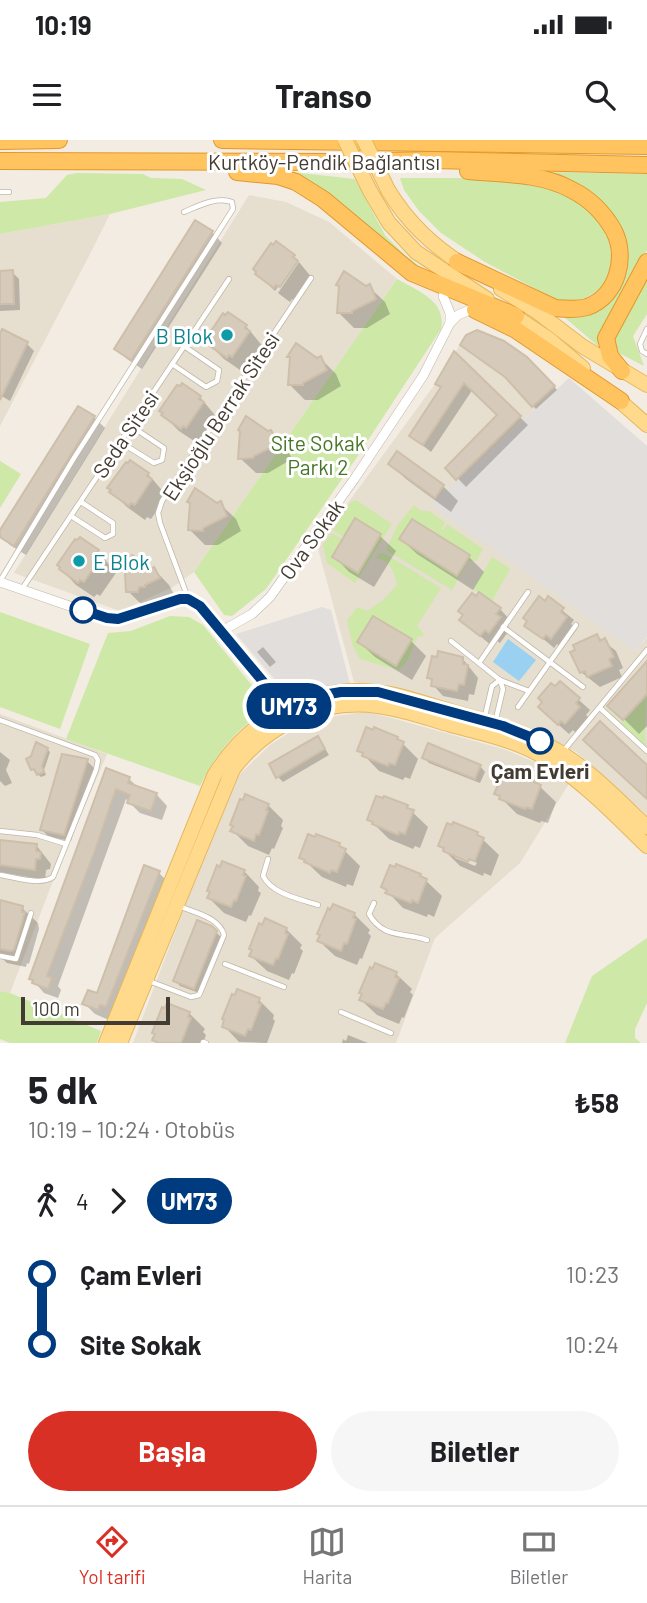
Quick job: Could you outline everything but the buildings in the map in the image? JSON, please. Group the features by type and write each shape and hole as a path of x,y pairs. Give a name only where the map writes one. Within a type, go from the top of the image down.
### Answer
{"highway":[{"path":"0,141 59,140"},
{"name":"Kurtköy-Pendik Bağlantısı","path":"222,140 647,146"},
{"name":"Kurtköy-Pendik Bağlantısı","path":"0,160 432,160 647,165"},
{"path":"432,160 466,171 548,180 574,191 605,216 615,233 620,256 618,273 608,292 598,302 569,309 555,308 457,262"},
{"path":"172,161 278,176 296,182 323,199 412,273 516,316"},
{"path":"352,223 403,273 443,296 516,330 621,401"},
{"path":"622,371 610,356 606,338 647,262"}],"main road":[{"path":"345,140 389,223 416,252 549,339 647,425"},
{"path":"364,140 388,190 403,214 423,236 457,262 536,311 582,346 647,385"},
{"path":"106,1043 199,830 233,769 289,714 323,708 378,706 525,734 562,754 589,774 647,827"},
{"path":"488,725 515,744 552,762 600,800 647,846"},
{"path":"120,1043 176,905 199,830"}],"street":[{"path":"443,296 450,313 450,323"},
{"path":"450,323 458,315 472,309"},
{"name":"Ova Sokak","path":"222,631 252,614 270,597 355,478 423,376 450,323"},
{"path":"0,581 107,618 130,617 180,599 188,599 200,606 222,631 289,714"}],"lane":[{"path":"0,192 9,192"},
{"path":"0,581 233,209 232,202 227,200 207,203 184,212"},
{"name":"Ekşioğlu Berrak Sitesi","path":"188,599 160,523 158,513 162,501 311,278"},
{"name":"Seda Sitesi","path":"22,590 229,279"},
{"path":"647,329 640,344 642,351 647,354"},
{"path":"172,364 206,387 217,381 219,370 184,346"},
{"path":"120,442 154,463 162,460 164,448 131,426"},
{"path":"71,516 105,538 113,534 113,523 80,502"},
{"path":"479,663 528,592"},
{"path":"518,707 576,625"},
{"path":"503,627 583,687"},
{"path":"451,641 500,680 529,691"},
{"path":"562,754 647,650"},
{"path":"488,725 503,689 500,680"},
{"path":"488,725 492,686 500,680"},
{"path":"600,708 647,751"},
{"path":"0,720 95,755 98,760 53,877 47,881 0,875"},
{"path":"0,831 37,835 66,844"},
{"path":"268,859 262,876 266,883 318,905"},
{"path":"374,903 369,915 379,928 426,940"},
{"path":"145,979 191,997 199,995 202,988 223,934 222,927 215,921 176,905"},
{"path":"0,956 16,959 30,914"},
{"path":"225,964 284,987"},
{"path":"341,1012 391,1034"}],"shaded area":[{"path":"249,195 286,202 329,222 397,279 194,572 173,587 120,611 14,573"},
{"path":"110,214 90,254 0,426 0,234"},
{"path":"477,330 504,341 527,357 557,389 432,505 635,651 647,638 647,815 575,751 500,717 400,690 354,682 317,545 435,384 466,335"},
{"path":"569,378 647,446 647,637 635,651 431,505"},
{"path":"322,607 331,610 350,684 288,695 236,634"},
{"path":"365,712 503,749 535,762 570,782 520,863 435,938 396,1043 133,1043 224,803 238,776 270,745 295,729 323,718"},
{"path":"0,714 107,754 51,886 10,993 0,991"}],"green space":[{"path":"282,171 355,179 385,235 406,256 434,277 406,261"},
{"path":"542,172 647,174 647,250 609,314 599,336 598,346 563,316 601,309 610,303 616,294 621,273 619,228"},
{"path":"143,174 151,178 182,179 206,190 110,214 0,234 0,202 46,198 67,175"},
{"path":"400,178 510,181 538,186 563,195 585,208 601,226 611,252 608,276 597,291 579,300 579,303 555,299 485,262 441,233 419,211 404,190"},
{"path":"647,273 647,314 633,336 644,366 615,351 612,343"},
{"name":"Site Sokak Parkı 2","path":"397,279 435,304 442,319 441,329 266,589 232,616 224,615 194,572"},
{"path":"0,461 21,474 0,508"},
{"path":"356,500 392,524 355,583 327,563 323,545 332,533 343,539 344,537 333,530 351,502"},
{"path":"414,505 445,522 441,529 447,524 483,549 476,561 468,561 452,590 386,550 397,526"},
{"path":"380,553 441,588 417,626 424,634 422,637 418,636 408,658 398,670 360,659 353,646 347,621 357,607 367,611 382,601 397,585 388,563 375,559"},
{"path":"492,557 510,569 492,601 473,589"},
{"path":"0,612 90,644 60,729 0,707"},
{"path":"170,616 189,617 203,625 267,704 266,709 228,743 200,786 66,739 108,633 131,631"},
{"path":"647,697 647,750 604,711 607,709 622,723"},
{"path":"647,938 647,1003 635,1029 635,1038 641,1043 565,1043 592,976"},
{"path":"0,991 101,1031 97,1043 10,1043 0,1039"}],"water":[{"path":"508,639 536,660 519,681 493,662"}],"bus line":[{"name":"UM73","path":"83,610 118,619 180,599 188,599 200,606 285,708 317,696 341,692 378,692 503,726 540,741"}],"place":[{"name":"B Blok","path":"227,335"},
{"name":"E Blok","path":"79,561"},
{"name":"Çam Evleri","path":"540,741"}]}
